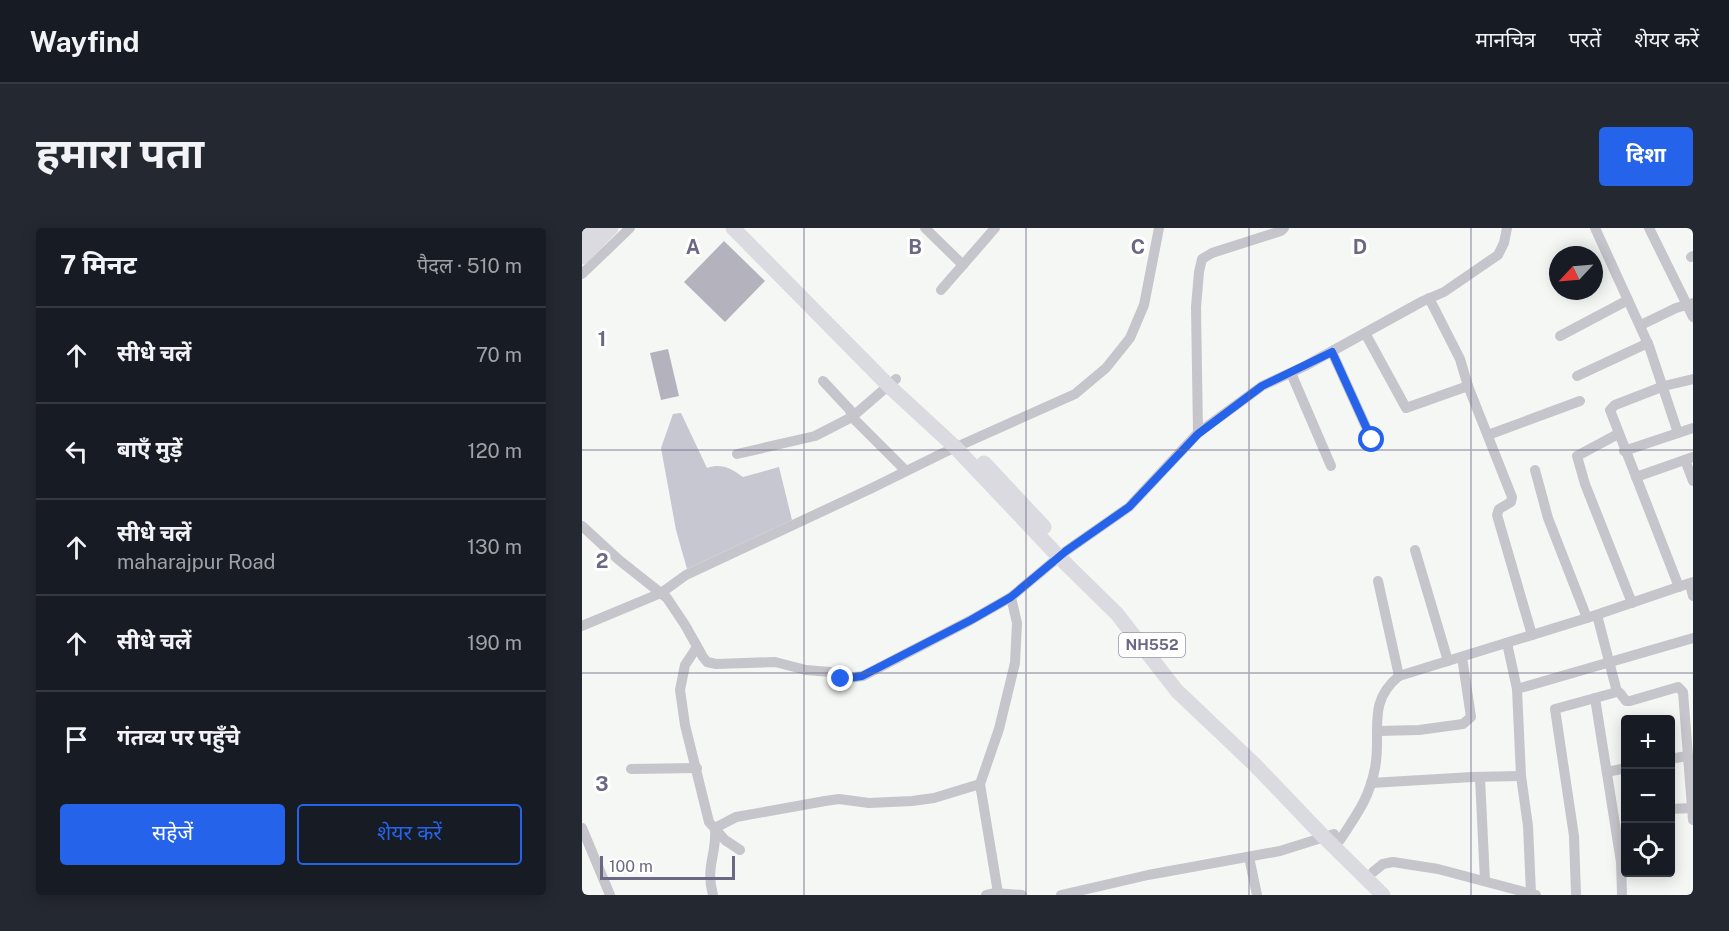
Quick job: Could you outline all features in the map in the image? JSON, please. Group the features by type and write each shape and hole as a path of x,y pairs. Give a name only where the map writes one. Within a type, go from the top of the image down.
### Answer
{"highway":[{"path":"582,240 594,228"},
{"path":"582,257 611,228"},
{"name":"NH552","path":"733,228 892,382 1017,497 1063,554 1117,601 1169,667 1333,837 1383,895"},
{"name":"NH552","path":"747,228 892,382"},
{"name":"NH552","path":"1333,837 1396,895"}],"street":[{"path":"582,274 630,228"},
{"path":"925,228 963,265"},
{"path":"941,290 995,228"},
{"path":"1198,434 1196,307 1202,259 1212,253 1281,231 1284,228"},
{"path":"582,526 667,599 707,662 716,664 775,662 806,670 830,672 841,679 850,679 872,671 1011,597 1063,554 1129,507 1198,434 1262,386 1332,352 1444,292 1498,255 1504,243 1507,228"},
{"path":"1595,228 1641,325 1664,386 1678,433"},
{"path":"1649,228 1690,304 1693,317"},
{"path":"582,626 667,599 686,575 959,445 1076,394 1106,368 1130,338 1144,305 1157,230"},
{"path":"1429,298 1460,359 1468,386 1512,497 1511,502 1499,509 1497,516 1532,635"},
{"path":"1560,336 1628,300"},
{"path":"1641,325 1676,308 1690,304"},
{"path":"1365,333 1406,408 1468,386"},
{"path":"1577,376 1648,343"},
{"path":"1332,352 1372,440"},
{"path":"1291,373 1331,466"},
{"path":"1679,587 1624,451 1610,410 1612,407 1664,386 1693,379"},
{"path":"823,381 850,410 852,417 906,471"},
{"path":"737,454 815,436 852,417 892,382"},
{"path":"1488,435 1580,401"},
{"path":"1624,451 1693,428"},
{"path":"1618,434 1577,456 1585,484 1632,603"},
{"path":"1636,477 1689,458 1693,481"},
{"path":"1535,470 1548,518 1610,662 1617,692 1626,701 1678,687 1683,692 1693,820"},
{"path":"1416,550 1448,661"},
{"path":"1378,581 1399,676"},
{"path":"1061,895 1148,875 1280,851 1333,837 1366,800 1376,767 1378,703 1391,683 1399,676 1592,617 1691,583 1693,596"},
{"path":"998,893 980,784 999,729 1015,663 1017,623 1011,597"},
{"path":"1517,689 1693,638"},
{"path":"1373,872 1383,864 1393,862 1438,869 1535,894 1521,776 1517,689 1507,643"},
{"path":"697,646 685,665 680,690 685,725 708,822 725,840 740,850"},
{"path":"1378,731 1419,730 1468,722 1471,717 1462,657"},
{"path":"1576,895 1574,836 1555,709 1617,692"},
{"path":"1594,698 1607,772 1620,816 1622,895"},
{"path":"1675,758 1687,756"},
{"path":"631,770 697,768"},
{"path":"1607,772 1621,769"},
{"path":"1371,783 1521,776"},
{"path":"1480,778 1485,882"},
{"path":"715,828 736,817 825,801 869,803 912,801 933,798 980,784"},
{"path":"1675,809 1692,808"},
{"path":"582,828 610,895"},
{"path":"713,895 709,881 709,867 716,842 715,828"},
{"path":"1249,857 1257,895"},
{"path":"986,895 998,893 1022,895"}],"shaded area":[{"path":"681,413 707,468 726,467 743,477 779,467 792,520 687,569 676,530 661,448 673,414"}],"building":[{"path":"724,241 765,281 725,322 684,282"},
{"path":"668,349 679,396 661,400 650,353"}],"route":[{"path":"841,679 862,676 1011,597 1066,551 1129,507 1198,434 1262,386 1332,352 1372,440"}]}
